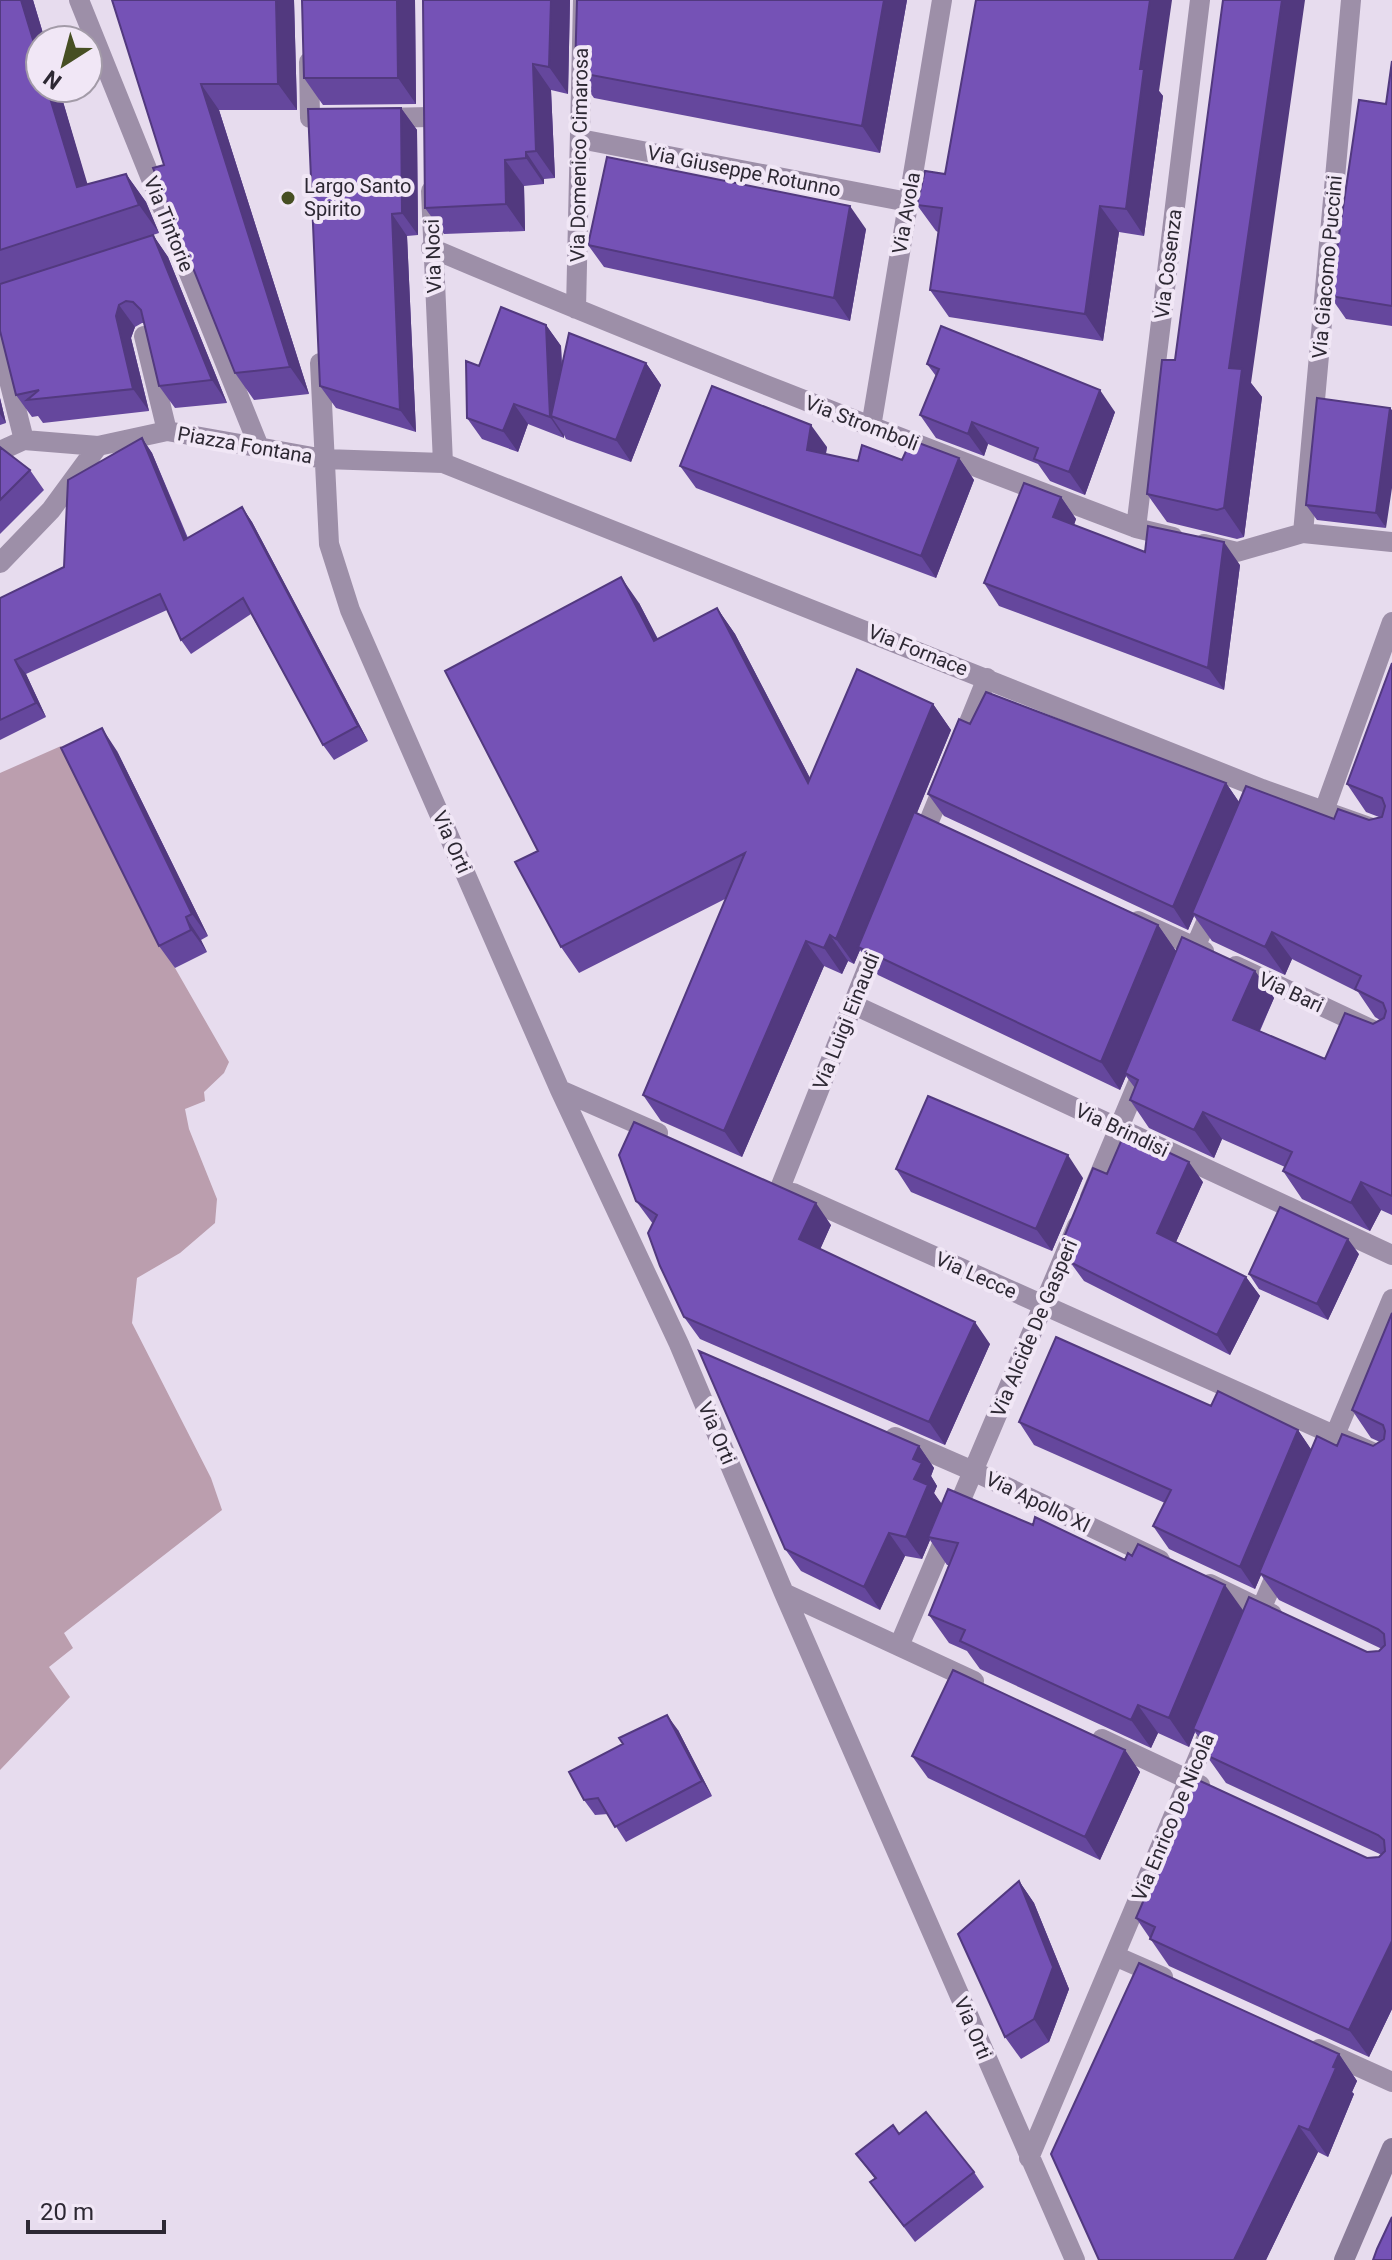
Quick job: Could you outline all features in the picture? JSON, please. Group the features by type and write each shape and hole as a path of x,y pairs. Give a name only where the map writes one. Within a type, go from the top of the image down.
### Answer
{"street":[{"name":"Via Tintorie","path":"79,0 259,447"},
{"name":"Via Domenico Cimarosa","path":"576,309 583,0"},
{"name":"Via Avola","path":"871,427 942,0"},
{"name":"Via Cosenza","path":"1136,528 1200,0"},
{"name":"Via Giacomo Puccini","path":"1303,533 1351,0"},
{"path":"308,44 316,123"},
{"path":"355,118 430,117"},
{"name":"Via Giuseppe Rotunno","path":"580,139 908,202"},
{"name":"Via Noci","path":"430,175 443,463"},
{"name":"Via Stromboli","path":"431,248 871,427 1136,528 1237,552 1303,533"},
{"path":"0,451 24,440 98,446 167,431 144,336"},
{"path":"0,345 24,440"},
{"path":"320,351 324,459"},
{"name":"Piazza Fontana","path":"167,431 324,459 443,463"},
{"path":"0,563 51,510 98,446"},
{"name":"Piazza Fontana","path":"324,459 329,544 350,610"},
{"name":"Via Fornace","path":"443,463 987,678 1259,796 1324,811 1392,835"},
{"path":"1303,533 1392,542"},
{"name":"Via Orti","path":"350,610 560,1090 679,1344 784,1593 1075,2260"},
{"path":"1324,811 1392,622"},
{"path":"910,865 935,827 987,678"},
{"path":"1177,989 1219,890"},
{"name":"Via Bari","path":"1125,915 1392,1039"},
{"name":"Via Luigi Einaudi","path":"773,1185 887,921"},
{"name":"Via Brindisi","path":"852,1004 1392,1255"},
{"name":"Via Alcide De Gasperi","path":"899,1646 1148,1058"},
{"path":"560,1090 670,1139"},
{"name":"Via Lecce","path":"773,1185 1392,1461"},
{"path":"1316,1478 1392,1299"},
{"path":"679,1344 707,1356"},
{"name":"Via Apollo XI","path":"875,1429 973,1471 1290,1622"},
{"path":"1243,1652 1286,1551"},
{"path":"784,1593 986,1686"},
{"name":"Via Enrico De Nicola","path":"1029,2158 1219,1709"},
{"path":"1088,1733 1218,1793"},
{"path":"1115,1956 1184,1987"},
{"path":"1295,2038 1392,2082"},
{"path":"1344,2260 1392,2148"}],"shaded area":[{"path":"61,746 77,770 175,968 229,1062 224,1073 204,1092 205,1101 185,1109 189,1129 217,1199 215,1223 180,1253 137,1278 132,1323 211,1478 222,1510 64,1633 73,1648 49,1667 70,1697 0,1770 0,773"}],"building":[{"path":"0,0 21,0 28,24 24,24 24,104 52,104 77,187 126,174 139,205 0,250"},
{"path":"112,0 276,0 278,84 201,84 290,367 235,373 153,168 164,165"},
{"path":"302,0 397,0 398,78 304,78"},
{"path":"423,0 551,0 549,67 533,64 536,151 526,152 526,158 505,160 506,204 425,208"},
{"path":"577,0 884,0 862,126 575,72"},
{"path":"976,0 1150,0 1126,209 1100,206 1085,314 930,290 942,208 917,205 925,171 945,174"},
{"path":"1223,0 1282,0 1229,368 1242,369 1224,508 1217,510 1147,494 1162,360 1175,360"},
{"path":"1392,61 1392,306 1330,296 1359,100 1386,104"},
{"path":"401,108 402,213 392,214 400,410 320,386 308,109"},
{"path":"607,157 850,206 834,298 588,245"},
{"path":"153,235 212,380 159,386 141,310 133,302 126,301 119,305 116,316 133,389 27,400 39,390 16,395 0,331 0,284"},
{"path":"501,307 546,325 550,417 514,404 503,431 467,418 466,361 479,366"},
{"path":"941,326 1100,390 1069,472 1034,459 1038,448 972,422 968,434 920,415 939,369 927,364"},
{"path":"569,333 646,363 616,440 551,416"},
{"path":"712,386 811,425 807,450 858,461 862,445 902,460 911,440 959,458 921,556 680,466"},
{"path":"1317,398 1390,408 1376,513 1306,505"},
{"path":"142,438 184,540 242,507 358,726 323,745 243,598 181,640 160,594 15,660 36,703 0,720 0,598 64,567 68,480"},
{"path":"0,447 30,470 0,500"},
{"path":"1024,483 1061,497 1053,517 1145,552 1148,526 1224,542 1208,668 984,583"},
{"path":"621,577 654,641 717,608 808,783 857,669 933,704 836,939 830,935 824,948 806,941 724,1131 643,1095 745,853 561,947 515,862 538,851 445,671"},
{"path":"1392,663 1392,1196 1361,1182 1351,1203 1283,1171 1292,1152 1203,1112 1194,1130 1130,1100 1138,1080 1125,1073 1182,937 1255,971 1233,1020 1325,1059 1345,1013 1373,1024 1384,1018 1386,1011 1383,1003 1355,989 1361,976 1272,932 1265,947 1192,913 1246,786 1334,819 1338,809 1369,820 1382,817 1385,806 1382,798 1347,784"},
{"path":"986,692 1226,783 1173,907 928,794 959,719 970,724"},
{"path":"102,728 192,914 186,917 191,930 159,946 61,748"},
{"path":"914,812 1158,925 1101,1062 858,947"},
{"path":"928,1096 1068,1155 1036,1229 896,1169"},
{"path":"634,1122 816,1203 799,1239 975,1322 929,1422 684,1317 648,1233 657,1215 636,1201 619,1155"},
{"path":"1125,1132 1189,1162 1157,1233 1246,1277 1217,1335 1070,1262 1076,1248 1062,1242 1093,1168 1107,1174"},
{"path":"1280,1207 1348,1239 1317,1304 1249,1274"},
{"path":"1392,1313 1392,1941 1349,2030 1150,1939 1155,1927 1136,1918 1196,1779 1367,1858 1379,1857 1385,1851 1384,1840 1378,1835 1206,1755 1212,1741 1206,1738 1207,1735 1193,1729 1249,1597 1367,1652 1379,1651 1385,1645 1384,1634 1378,1629 1259,1573 1317,1436 1337,1446 1342,1434 1373,1446 1384,1439 1383,1425 1352,1410"},
{"path":"1056,1337 1211,1406 1218,1391 1298,1430 1240,1567 1153,1526 1171,1490 1019,1422"},
{"path":"699,1351 919,1446 913,1459 922,1463 914,1479 928,1485 906,1537 889,1533 864,1587 785,1549"},
{"path":"948,1489 1033,1525 1035,1517 1125,1560 1128,1553 1132,1556 1138,1544 1225,1585 1169,1718 1138,1705 1131,1720 960,1641 965,1630 929,1615 958,1543 928,1537"},
{"path":"953,1670 1125,1750 1085,1837 912,1756"},
{"path":"667,1715 702,1781 615,1827 598,1798 584,1800 569,1772 623,1744 619,1738"},
{"path":"1019,1881 1053,1967 1034,2019 1005,2037 958,1934"},
{"path":"1139,1963 1339,2054 1309,2130 1299,2126 1234,2260 1099,2260 1051,2154"},
{"path":"926,2112 974,2172 904,2226 870,2182 876,2178 856,2154 893,2125 899,2134"},
{"path":"1392,2217 1392,2260 1373,2260 1377,2249"}],"place":[{"name":"Largo Santo Spirito","path":"288,198"}]}
